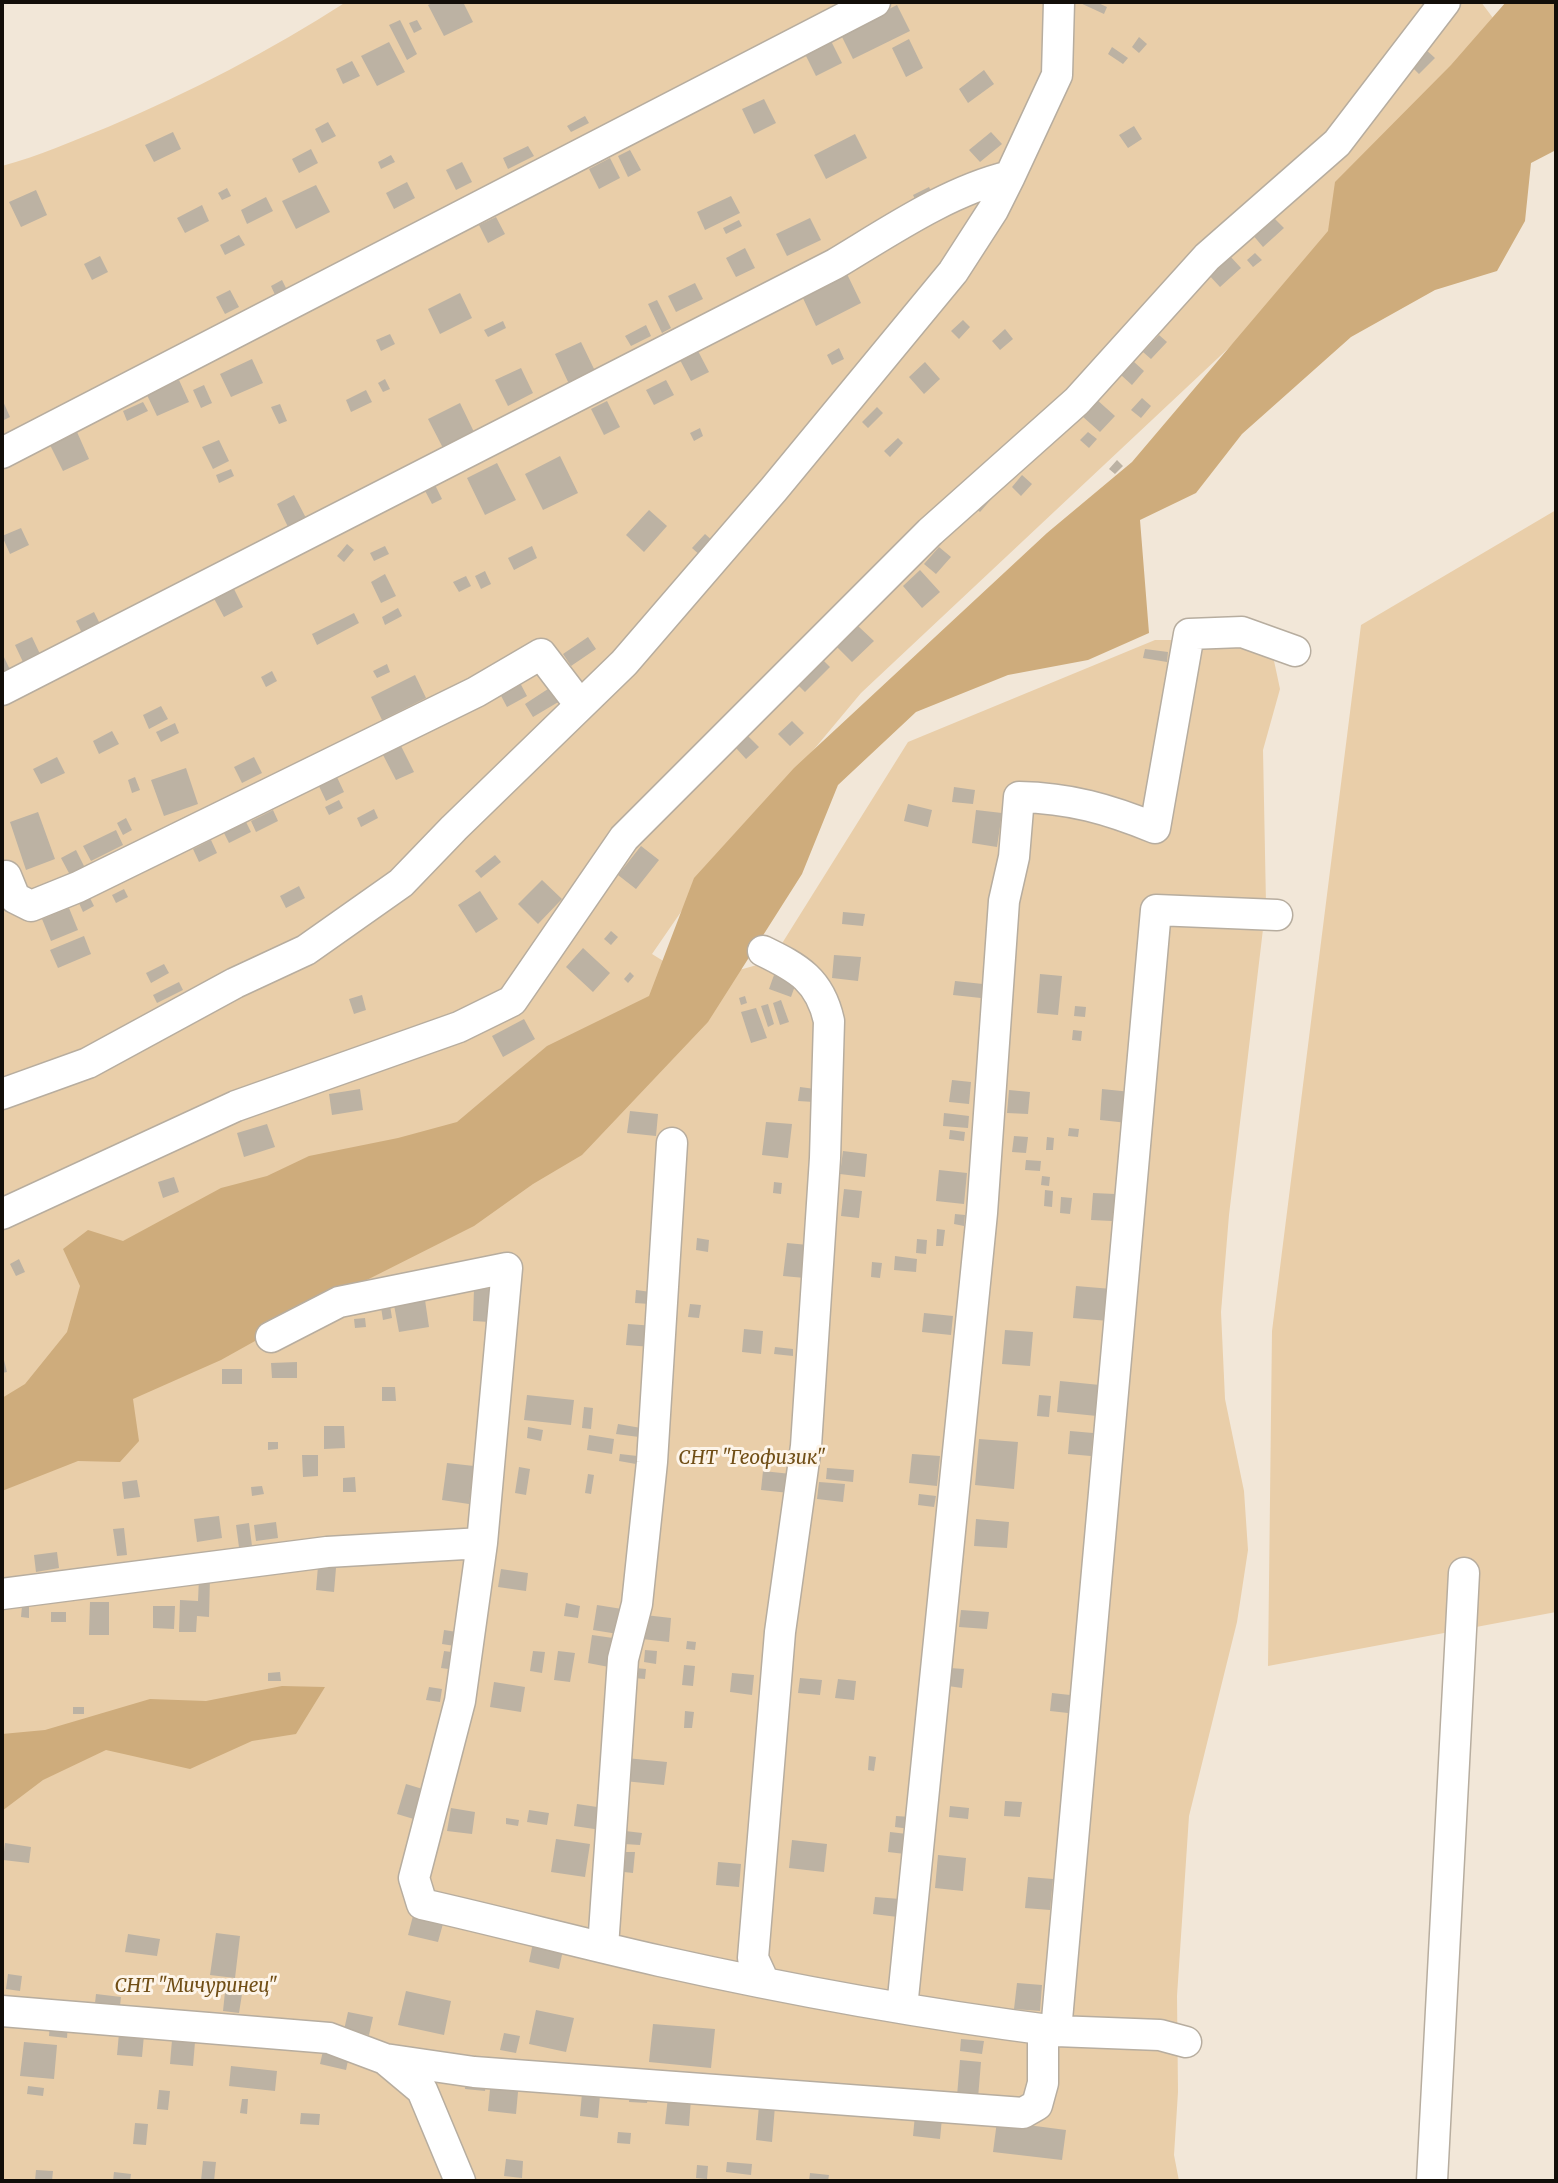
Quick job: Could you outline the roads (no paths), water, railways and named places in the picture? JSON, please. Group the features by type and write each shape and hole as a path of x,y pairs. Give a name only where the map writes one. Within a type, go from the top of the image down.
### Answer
{"street":[{"path":"2,453 875,2"},
{"path":"2,1094 88,1062 306,950 401,883 463,818 624,663 765,499 953,272 993,210 1057,75 1059,2"},
{"path":"2,1214 236,1106 459,1027 512,1001 624,838 930,532 1077,401 1207,257 1337,143 1445,2"},
{"path":"2,690 835,264 918,215 989,181 1010,176"},
{"path":"902,2008 982,1213 1004,901 1014,857 1019,797 1058,798 1118,813 1155,828 1189,634 1242,632 1295,652"},
{"path":"3,873 15,898 30,906 78,887 476,692 541,654 580,705"},
{"path":"2,2011 329,2038 385,2059 474,2072 1023,2113 1037,2105 1043,2083 1049,2030 1156,910 1277,915"},
{"path":"763,951 800,969 824,1000 829,1021 825,1158 806,1446 780,1632 753,1958 764,1982"},
{"path":"603,1947 623,1659 637,1604 652,1462 672,1143"},
{"path":"271,1337 339,1302 507,1268 482,1543 460,1701 414,1878 422,1904 764,1982 902,2008 1049,2030 1160,2035 1186,2042"},
{"path":"2,1594 327,1552 482,1543"},
{"path":"1432,2181 1464,1573"},
{"path":"385,2059 422,2090 460,2181"}],"park label":[{"name":"СНТ \"Геофизик\"","path":"752,1459"},
{"name":"СНТ \"Мичуринец\"","path":"196,1987"}]}
